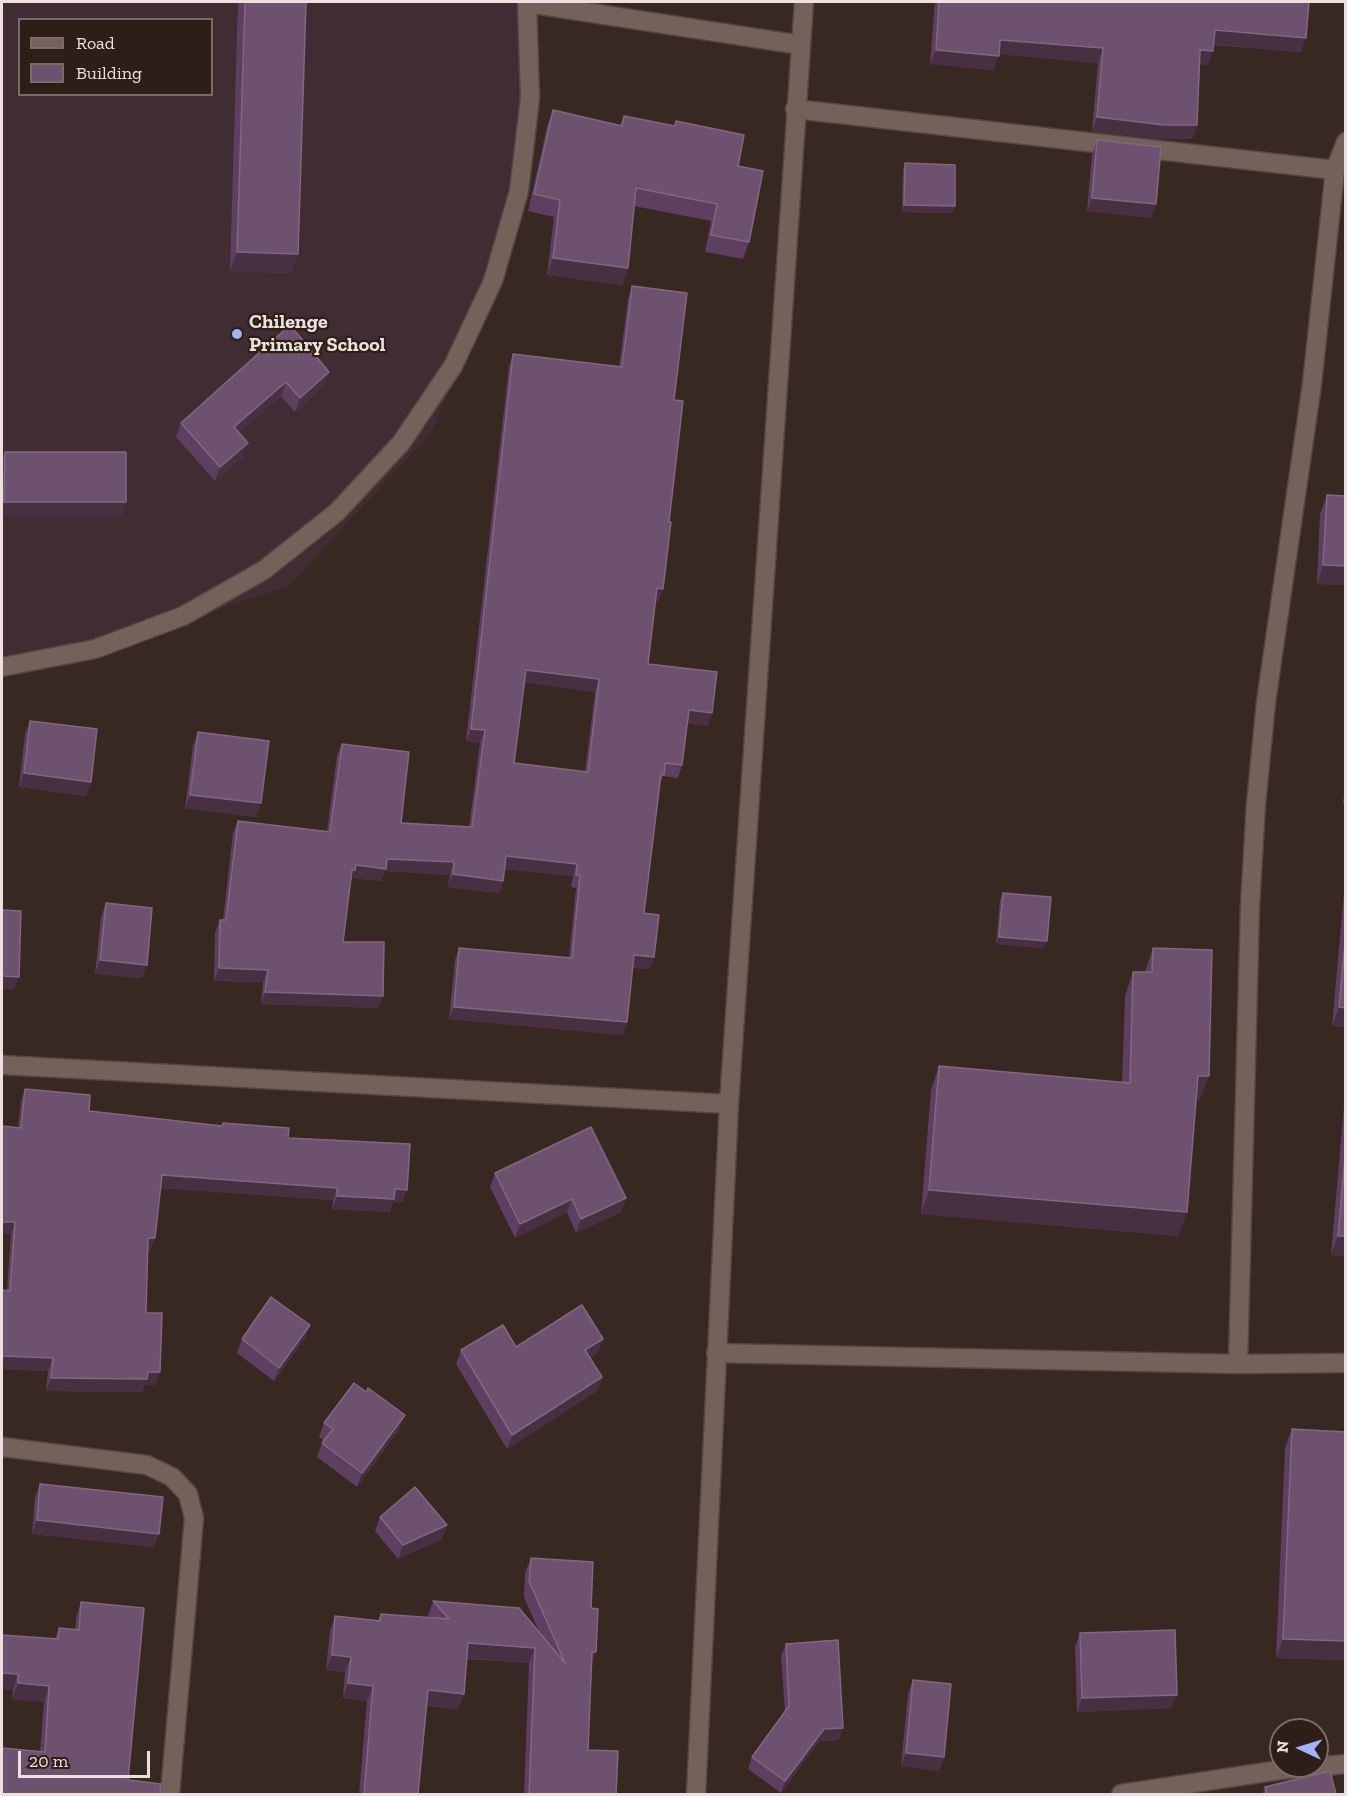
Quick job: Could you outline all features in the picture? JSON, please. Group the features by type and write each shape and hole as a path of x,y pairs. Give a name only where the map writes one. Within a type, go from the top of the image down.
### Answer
{"street":[{"path":"2,667 95,649 183,616 264,570 337,512 401,443 453,366 493,281 519,191 530,98 527,2 801,45"},
{"path":"696,1794 729,1104 804,2"},
{"path":"795,109 1335,170"},
{"path":"1238,1364 1250,906 1256,804 1266,702 1312,384 1335,170 1346,142"},
{"path":"2,1065 729,1104"},
{"path":"716,1353 1238,1364 1346,1363"},
{"path":"2,1447 147,1465 172,1477 188,1494 194,1518 170,1794"},
{"path":"1121,1794 1280,1770 1346,1764"}],"shaded area":[{"name":"Chilenge Primary School","path":"2,2 525,2 529,64 514,236 432,432 288,587 52,661 2,664"}],"building":[{"path":"245,2 306,2 298,254 237,252"},
{"path":"939,2 1309,2 1306,38 1215,30 1213,51 1200,50 1197,125 1164,125 1097,117 1103,48 1000,40 999,56 936,50"},
{"path":"553,110 622,126 624,116 675,126 676,121 744,135 738,166 763,171 749,242 711,235 717,204 636,188 628,268 553,258 560,200 534,194"},
{"path":"1097,140 1161,147 1156,204 1092,198"},
{"path":"905,163 955,165 955,206 904,205"},
{"path":"632,286 687,293 674,400 683,401 669,522 671,522 663,589 657,588 648,664 717,672 712,713 689,710 682,765 665,763 664,775 661,774 644,913 659,915 654,957 634,955 627,1022 454,1007 459,948 572,958 580,875 576,875 577,864 506,856 503,881 453,874 454,862 387,859 386,869 356,865 355,870 352,870 343,942 384,942 383,996 265,992 268,970 219,968 220,920 226,920 238,821 330,832 342,744 409,752 401,823 472,827 485,730 471,729 513,354 622,367","holes":["526,670 599,679 588,772 514,763"]},
{"path":"290,325 329,372 300,398 286,382 234,427 248,443 220,467 181,423"},
{"path":"5,452 126,452 126,502 4,502"},
{"path":"1327,495 1346,496 1346,566 1323,565"},
{"path":"30,721 97,729 91,782 24,773"},
{"path":"198,732 269,741 261,803 190,795"},
{"path":"1003,893 1051,897 1047,941 999,937"},
{"path":"106,903 152,908 147,965 100,960"},
{"path":"2,910 21,911 19,977 2,976"},
{"path":"1346,933 1346,1008 1339,1007"},
{"path":"1153,948 1212,950 1209,1076 1198,1076 1187,1212 929,1190 939,1066 1130,1083 1133,972 1152,972"},
{"path":"25,1089 90,1095 89,1111 222,1126 223,1123 289,1128 288,1138 410,1144 407,1190 395,1189 394,1199 337,1196 337,1188 162,1175 155,1238 148,1238 146,1313 162,1313 160,1372 148,1372 147,1379 51,1378 53,1358 2,1356 2,1290 10,1291 15,1222 2,1222 2,1126 21,1128"},
{"path":"591,1127 626,1198 581,1219 572,1199 520,1224 495,1173"},
{"path":"1346,1145 1346,1236 1338,1236"},
{"path":"271,1297 310,1325 279,1368 242,1339"},
{"path":"582,1305 603,1339 585,1350 602,1377 512,1435 461,1350 503,1325 516,1347"},
{"path":"354,1383 366,1392 368,1388 405,1415 362,1473 322,1443 333,1429 324,1423"},
{"path":"1292,1429 1346,1432 1346,1641 1283,1639"},
{"path":"40,1484 163,1497 159,1534 37,1520"},
{"path":"415,1487 447,1525 403,1545 380,1517"},
{"path":"531,1558 593,1562 591,1608 598,1609 596,1652 592,1652 588,1750 618,1751 616,1794 529,1794 535,1648 468,1643 464,1694 428,1690 418,1794 364,1794 373,1686 348,1683 351,1657 332,1655 335,1616 380,1621 381,1614 449,1619 433,1601 519,1608 565,1663 529,1581"},
{"path":"81,1602 144,1608 128,1780 161,1784 160,1794 2,1794 2,1748 45,1752 49,1686 18,1683 18,1674 2,1673 2,1635 58,1639 59,1628 79,1630"},
{"path":"1175,1630 1177,1695 1082,1698 1080,1633"},
{"path":"838,1640 843,1728 824,1729 785,1781 752,1757 789,1706 786,1644"},
{"path":"913,1680 951,1684 944,1757 906,1753"},
{"path":"1329,1771 1336,1794 1267,1794 1265,1787 1302,1778 1329,1778"}],"place":[{"name":"Chilenge Primary School","path":"237,334"}]}
